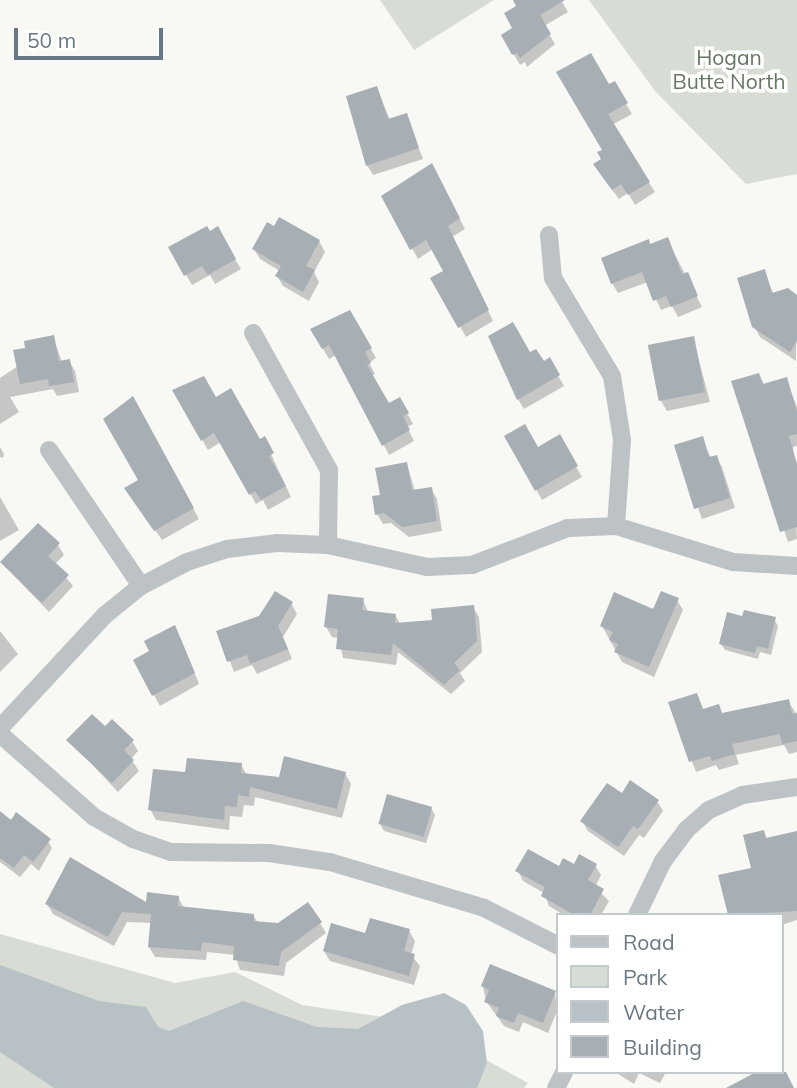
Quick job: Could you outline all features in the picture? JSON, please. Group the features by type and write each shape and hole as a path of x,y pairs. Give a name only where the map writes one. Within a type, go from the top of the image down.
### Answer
{"street":[{"path":"549,235 553,278 612,376 622,440 616,526"},
{"path":"253,333 329,470 328,545"},
{"path":"49,450 141,586"},
{"path":"0,728 105,615 141,586 187,562 227,550 277,542 328,545 427,567 472,565 568,528 616,526 733,562 797,566"},
{"path":"0,734 94,817 133,839 171,852 269,853 330,862 484,908 556,944"},
{"path":"638,913 663,861 685,830 709,810 742,795 797,787"}],"green space":[{"path":"380,0 494,0 414,50"},
{"name":"Hogan Butte North","path":"589,0 797,0 797,174 746,184 655,91"},
{"path":"0,934 175,983 235,972 302,1005 417,1022 528,1083 524,1088 0,1088"}],"water":[{"path":"0,965 99,1001 146,1007 158,1027 169,1031 243,1001 317,1027 358,1029 402,1005 444,993 466,1005 483,1031 487,1063 477,1088 54,1088 0,1052"}],"building":[{"path":"513,0 565,0 540,15 551,34 520,58 517,53 512,55 501,35 512,28 504,13 516,6"},
{"path":"591,53 609,84 615,81 628,103 608,114 650,182 628,195 621,184 612,190 593,164 601,159 597,152 602,150 556,72"},
{"path":"377,86 388,119 407,113 419,148 366,166 346,96"},
{"path":"432,163 460,218 448,226 489,310 458,328 430,278 443,271 426,240 410,250 381,196"},
{"path":"279,217 320,240 306,266 315,270 303,292 275,276 281,266 252,249 267,222 274,226"},
{"path":"207,226 210,231 218,226 236,259 208,275 202,266 184,276 168,247"},
{"path":"668,237 682,274 688,272 698,296 671,307 666,296 653,301 642,272 611,284 601,258 649,239 650,244"},
{"path":"765,269 772,293 788,288 797,295 797,341 790,352 752,327 737,278"},
{"path":"350,310 372,348 365,352 371,363 367,365 389,403 400,397 409,413 403,416 410,430 382,446 329,345 322,349 310,329"},
{"path":"513,322 530,352 536,349 544,361 550,357 560,375 517,400 488,336"},
{"path":"54,335 59,361 70,359 74,382 49,386 48,379 20,384 13,350 25,348 24,341"},
{"path":"694,336 705,392 659,401 648,345"},
{"path":"759,373 763,384 787,377 797,412 797,434 789,436 797,464 797,527 780,532 731,381"},
{"path":"204,376 216,397 231,388 260,439 265,436 274,453 269,456 286,486 261,500 255,491 249,495 214,433 201,441 172,390"},
{"path":"133,396 194,508 154,531 124,488 138,480 103,419"},
{"path":"525,424 538,447 560,434 578,466 535,491 504,436"},
{"path":"703,436 709,457 717,455 730,498 694,509 674,445"},
{"path":"407,462 412,490 432,487 437,521 402,527 384,513 375,515 372,496 380,495 375,468"},
{"path":"38,523 60,543 48,556 69,575 42,603 0,562"},
{"path":"275,591 293,602 278,626 288,649 250,664 247,655 227,662 216,631 259,616"},
{"path":"661,591 679,598 649,667 614,652 618,644 609,640 613,632 600,626 614,592 653,609"},
{"path":"328,594 364,598 362,610 396,614 395,623 432,620 431,609 474,605 477,641 454,663 460,670 444,685 393,643 391,655 336,649 338,629 324,627"},
{"path":"744,610 776,617 768,649 757,646 755,653 719,644 727,612 742,616"},
{"path":"175,625 195,673 152,696 133,660 149,651 144,641"},
{"path":"697,693 703,709 719,704 722,713 789,699 792,714 797,713 797,741 782,744 780,734 732,744 735,754 712,761 710,756 689,762 668,702"},
{"path":"92,714 105,726 112,719 134,740 124,750 134,760 112,783 66,740"},
{"path":"284,756 346,772 337,809 250,787 249,797 238,795 237,807 225,806 224,820 148,810 153,769 185,772 187,758 242,763 241,773 279,777"},
{"path":"630,780 659,800 638,829 633,826 618,847 580,821 607,783 622,793"},
{"path":"387,794 432,807 424,837 378,824"},
{"path":"0,811 11,820 16,812 51,839 33,862 24,855 14,868 0,858"},
{"path":"764,830 766,838 797,831 797,911 728,913 718,875 751,868 743,835"},
{"path":"528,849 559,866 563,858 574,864 579,854 597,864 588,880 604,889 591,913 571,913 541,896 545,887 515,871"},
{"path":"70,857 146,902 147,892 179,896 178,906 254,914 254,921 278,923 308,902 322,922 281,952 279,966 233,960 234,946 202,942 201,951 148,947 151,914 122,912 108,937 45,904"},
{"path":"370,918 410,929 404,951 415,954 409,976 323,951 331,923 365,933"},
{"path":"490,964 556,991 543,1023 518,1013 514,1023 496,1016 499,1008 484,1002 489,990 481,986"},
{"path":"786,1072 794,1088 726,1088 752,1074"}]}
